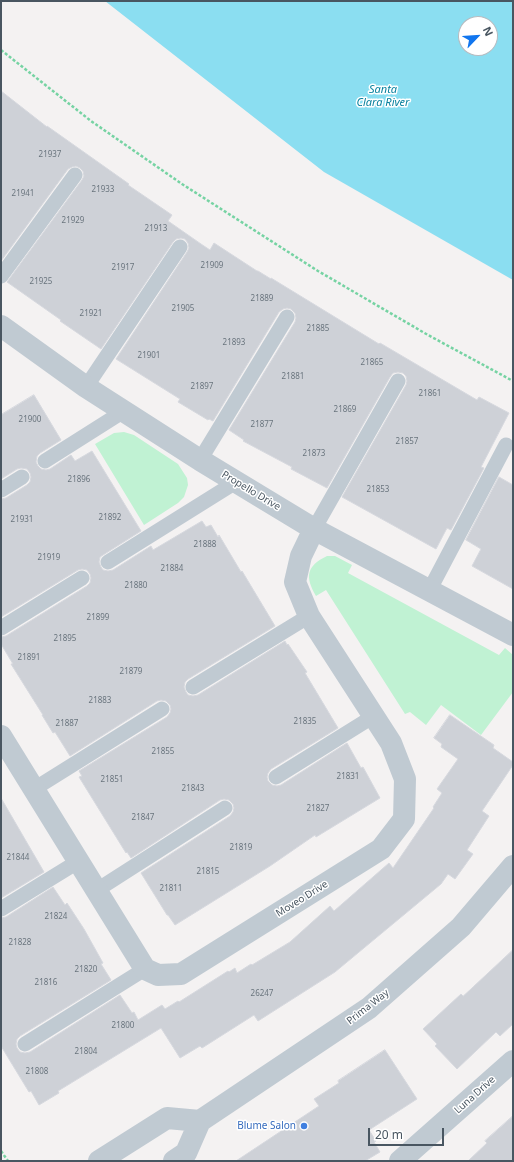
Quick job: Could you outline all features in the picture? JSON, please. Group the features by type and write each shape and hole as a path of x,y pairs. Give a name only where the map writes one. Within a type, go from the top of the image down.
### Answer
{"street":[{"name":"Propello Drive","path":"1,326 86,387 236,482 314,529 513,635"},
{"name":"Moveo Drive","path":"145,969 158,975 181,974 381,849 404,819 405,779 391,743 309,616 295,582 301,556 314,529"},
{"path":"4,750 34,789 145,969"},
{"name":"Prima Way","path":"200,1121 369,1008 461,927 513,866"},
{"name":"Luna Drive","path":"400,1161 513,1061"},
{"path":"99,1161 167,1118 200,1121 186,1152 174,1161"}],"lane":[{"path":"1,276 75,175"},
{"path":"86,387 180,247"},
{"path":"200,460 287,317"},
{"path":"314,529 398,381"},
{"path":"45,461 124,411"},
{"path":"429,590 506,445"},
{"path":"1,490 22,477"},
{"path":"108,562 236,482"},
{"path":"1,628 82,578"},
{"path":"193,687 309,616"},
{"path":"34,789 162,709"},
{"path":"276,777 374,716"},
{"path":"97,890 225,808"},
{"path":"1,909 79,861"},
{"path":"25,1044 145,969"}],"path":[{"path":"1,50 91,121 182,184 325,275 428,335 513,381"},
{"path":"1,1151 8,1161"}],"green space":[{"path":"124,432 134,435 178,464 187,478 188,485 184,497 178,503 144,525 95,444 114,433"},
{"path":"327,556 335,556 352,565 348,573 499,655 505,648 513,655 513,692 481,735 441,705 426,725 410,712 405,714 326,590 316,596 312,589 309,578 311,568"}],"water":[{"name":"Santa Clara River","path":"105,1 513,1 513,280 324,172"}],"building":[{"path":"1,91 47,127 172,215 168,221 210,250 214,243 257,271 379,344 380,343 477,400 479,397 509,413 481,467 484,468 451,530 447,528 436,549 342,497 406,385 406,376 403,373 393,373 390,377 327,488 291,469 292,467 243,441 244,440 229,430 295,322 295,313 291,309 283,309 279,312 213,421 208,420 178,402 180,399 116,359 187,252 189,248 185,239 176,239 173,242 101,349 7,282 84,176 83,171 76,166 68,169 1,261"},
{"path":"34,395 61,440 37,456 36,462 38,466 41,469 50,469 71,455 75,461 92,451 141,531 100,557 99,562 103,570 113,570 151,546 153,550 202,521 206,527 211,525 218,537 219,535 275,626 188,679 185,682 184,687 188,695 198,695 285,641 307,672 305,673 338,728 271,769 267,777 268,781 272,785 281,785 347,743 361,768 363,767 380,798 316,837 315,835 270,866 175,925 167,915 141,873 230,816 234,808 233,804 229,800 220,800 131,858 127,852 126,853 79,777 82,776 79,771 167,717 171,709 170,705 166,701 157,701 70,756 55,732 53,733 11,664 13,664 1,644 1,637 6,636 87,586 90,583 91,578 87,570 78,570 1,617 1,499 6,498 27,485 30,482 31,477 27,469 21,468 1,479 1,415"},
{"path":"499,477 513,485 513,589 472,566 481,549 466,540"},
{"path":"450,715 494,745 493,748 513,762 513,765 482,811 489,816 467,850 473,854 455,879 448,874 441,884 335,972 258,1021 254,1015 202,1048 200,1046 180,1058 161,1028 58,1091 59,1093 39,1105 31,1091 29,1092 1,1046 1,918 6,917 53,887 65,905 67,903 84,929 103,963 101,964 111,980 20,1036 17,1039 16,1044 20,1052 30,1052 120,995 132,1013 134,1012 138,1020 162,1005 165,1009 178,1001 179,1002 228,971 229,972 235,968 237,973 290,942 330,906 334,911 389,863 393,868 434,808 433,807 442,793 437,789 458,759 441,747 442,744 434,738"},
{"path":"1,798 44,872 1,898"},
{"path":"513,950 513,1024 500,1036 496,1032 457,1069 435,1046 437,1044 423,1029 461,994 463,996"},
{"path":"385,1050 417,1099 369,1130 376,1141 374,1142 380,1152 365,1161 236,1161 319,1106 314,1099"},
{"path":"513,1116 513,1161 468,1161 487,1143 485,1141"}],"place":[{"name":"Blume Salon","path":"304,1126"}]}
